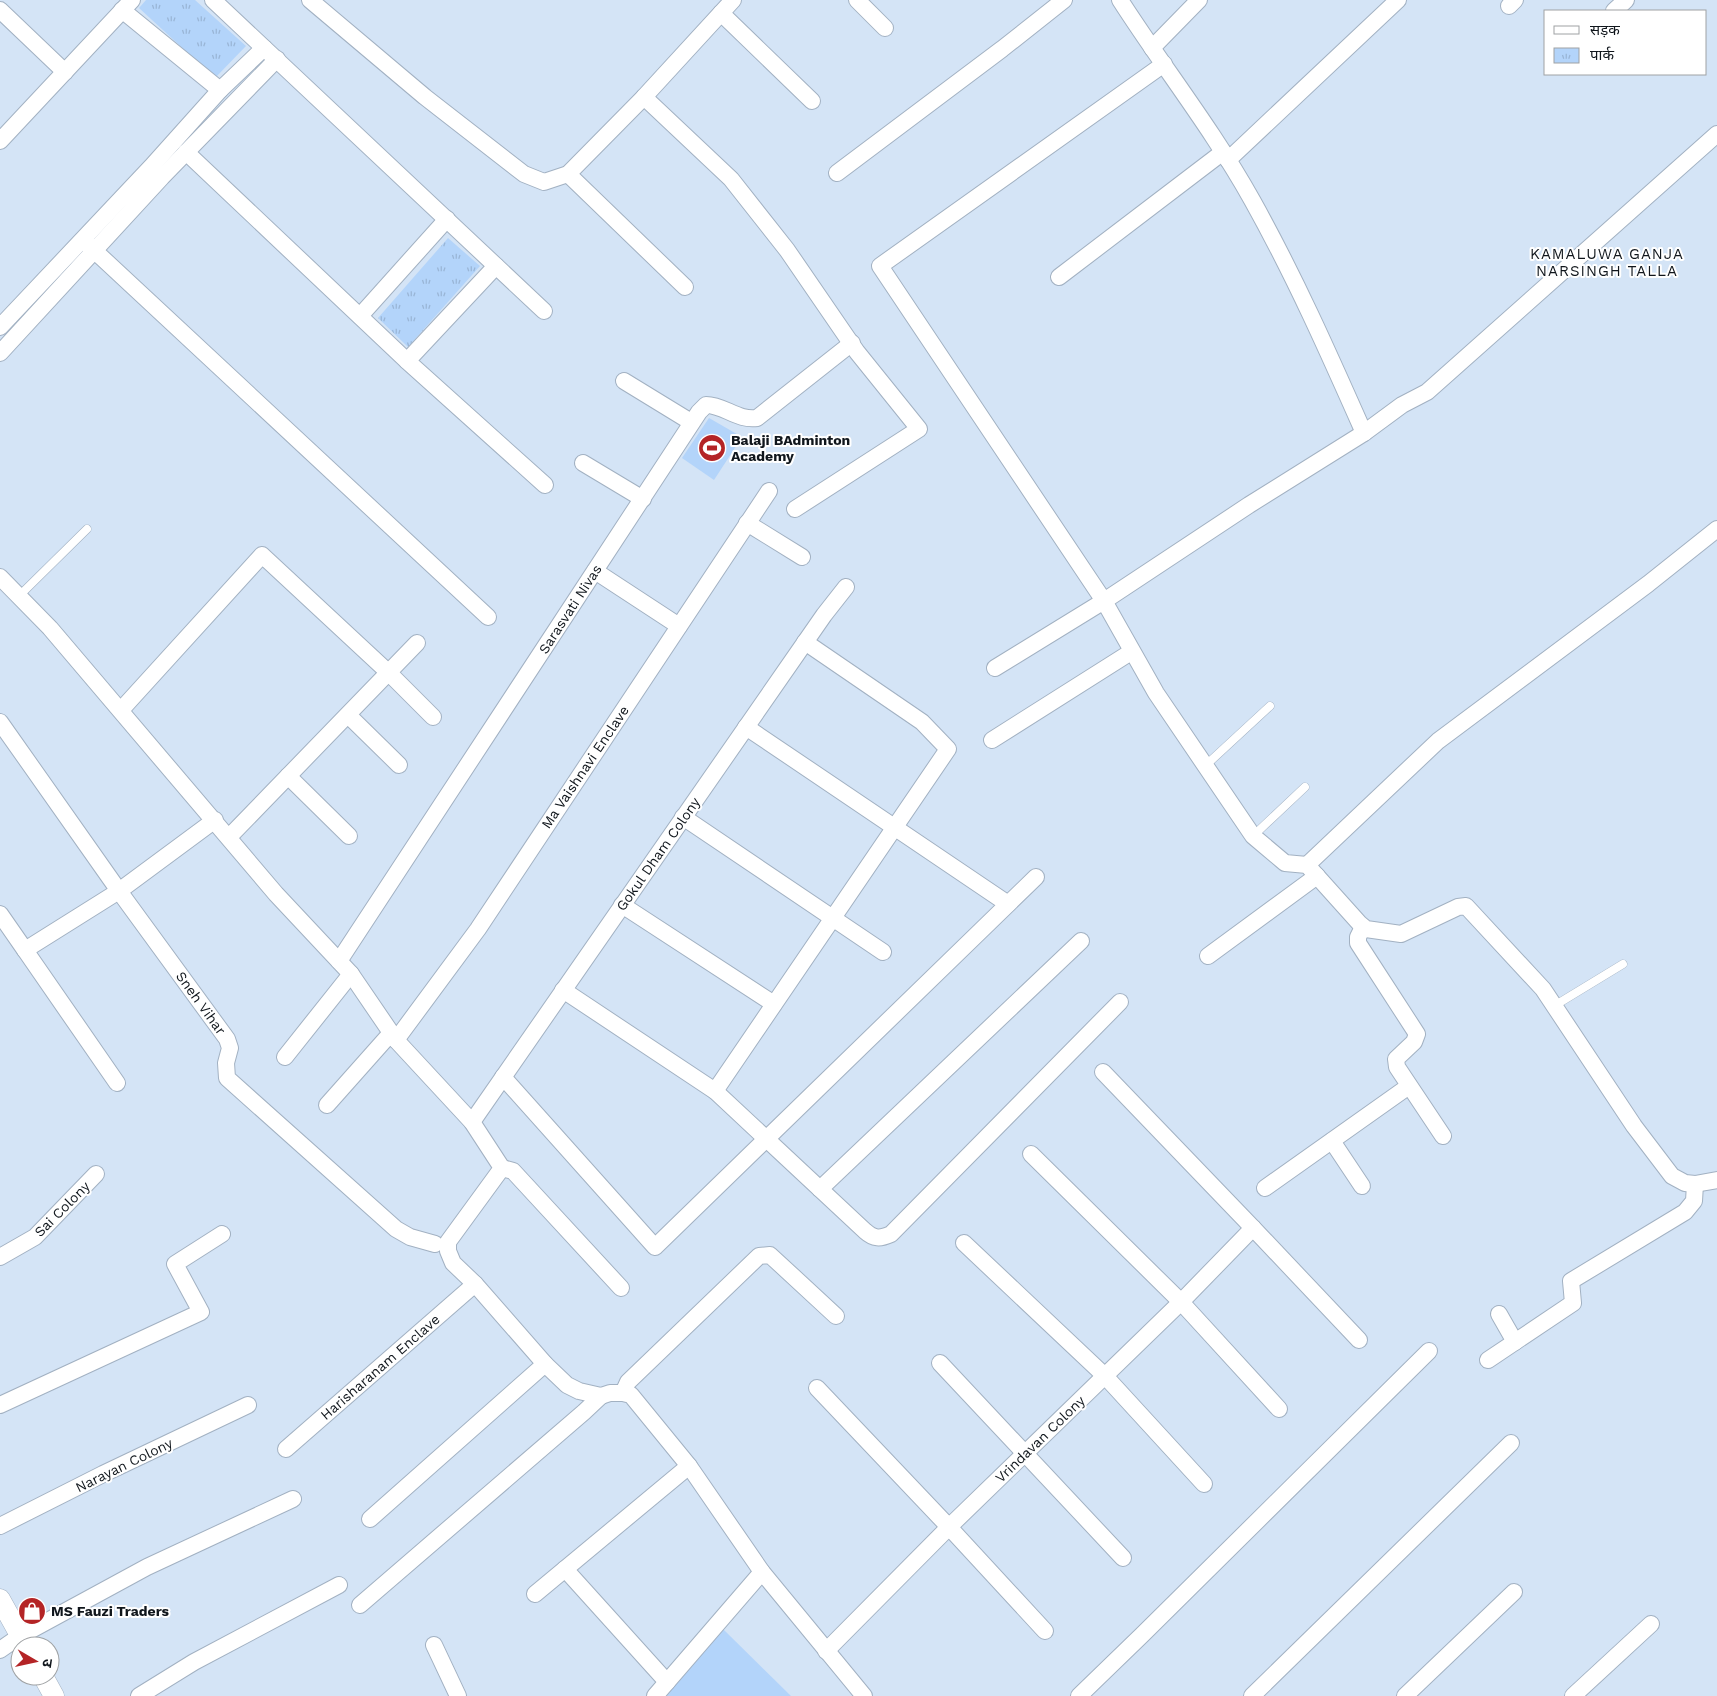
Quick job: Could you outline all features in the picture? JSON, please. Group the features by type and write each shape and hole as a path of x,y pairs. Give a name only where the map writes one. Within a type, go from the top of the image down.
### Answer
{"street":[{"path":"213,0 544,311"},
{"path":"310,0 425,97 524,174 544,182 568,174 644,97 733,0"},
{"path":"857,0 885,28"},
{"path":"837,173 1064,0"},
{"path":"1120,0 1226,156 1252,200 1327,349 1364,433"},
{"path":"1152,48 1199,0"},
{"path":"1059,277 1226,156 1398,0"},
{"path":"1615,10 1626,0"},
{"path":"0,141 127,5 220,90"},
{"path":"0,10 64,72"},
{"path":"721,13 812,101"},
{"path":"0,353 203,109 264,48"},
{"path":"16,335 1,326 186,152 277,59"},
{"path":"1164,64 880,266 1104,601 1131,652 1156,693 1253,836 1285,863 1312,870 1363,927 1388,934 1401,934 1458,907 1466,906 1543,989 1634,1126 1672,1176 1685,1183 1695,1184 1717,1180"},
{"path":"644,97 731,179 787,250 857,352 919,429 795,508"},
{"path":"203,109 216,122"},
{"path":"995,668 1104,601 1249,505 1364,433 1402,405 1427,392 1717,134"},
{"path":"186,152 407,361 545,485"},
{"path":"568,174 685,287"},
{"path":"360,316 447,219"},
{"path":"89,245 488,617"},
{"path":"407,361 496,266"},
{"name":"Sarasvati Nivas","path":"339,961 643,499 691,422 706,405 714,405 744,418 757,418 852,343"},
{"path":"624,381 691,422"},
{"path":"582,463 643,499"},
{"name":"Ma Vaishnavi Enclave","path":"327,1106 394,1036 478,929 769,491"},
{"path":"747,523 802,557"},
{"path":"1208,956 1312,870 1438,741 1648,584 1717,529"},
{"path":"121,710 262,555 389,673 432,717"},
{"path":"595,570 679,626"},
{"path":"0,577 50,628 276,894 351,974 394,1036 472,1122 502,1168 513,1171 621,1288"},
{"name":"Gokul Dham Colony","path":"472,1122 805,642 846,587"},
{"path":"715,1091 948,749 922,722 805,642"},
{"path":"229,837 418,643"},
{"path":"992,740 1131,652"},
{"path":"348,715 399,765"},
{"name":"Sneh Vihar","path":"0,722 119,891 227,1039 230,1048 226,1063 227,1078 396,1229 410,1237 435,1244"},
{"path":"746,728 1008,904"},
{"path":"288,776 349,836"},
{"path":"683,817 883,952"},
{"path":"24,950 119,891 214,820"},
{"path":"503,1077 655,1247 1036,877"},
{"path":"622,905 774,1004"},
{"path":"0,914 117,1083"},
{"path":"1363,927 1358,937 1358,944 1417,1034 1414,1042 1395,1062 1443,1136"},
{"path":"820,1189 1082,941"},
{"path":"285,1057 351,974"},
{"path":"563,990 715,1091 873,1238 883,1238 892,1234 1120,1002"},
{"path":"1103,1072 1359,1340"},
{"path":"1265,1188 1409,1086"},
{"path":"1332,1141 1362,1186"},
{"path":"1031,1154 1181,1302 1280,1409"},
{"path":"502,1168 448,1242 448,1251 453,1263 475,1284 545,1364 567,1385 579,1391 600,1396"},
{"name":"Sai Colony","path":"0,1257 35,1237 96,1174"},
{"path":"1488,1360 1573,1302 1571,1281 1685,1212 1694,1202 1695,1184"},
{"name":"Vrindavan Colony","path":"826,1651 949,1527 1181,1302 1253,1228"},
{"path":"0,1405 201,1312 175,1264 222,1234"},
{"path":"964,1243 1105,1376 1204,1484"},
{"path":"623,1393 628,1382 759,1256 770,1255 836,1316"},
{"name":"Harisharanam Enclave","path":"286,1449 475,1284"},
{"path":"1499,1314 1515,1342"},
{"path":"1079,1696 1429,1351"},
{"path":"940,1363 1123,1558"},
{"path":"370,1520 545,1364"},
{"path":"817,1388 1045,1631"},
{"path":"360,1605 584,1412 600,1396 610,1393 623,1393 631,1395 689,1466 762,1572 864,1696"},
{"name":"Narayan Colony","path":"0,1526 103,1474 248,1405"},
{"path":"1252,1696 1511,1444"},
{"path":"535,1594 689,1466"},
{"path":"31,1636 147,1566 293,1499"},
{"path":"565,1569 668,1682"},
{"path":"655,1696 762,1572"},
{"path":"139,1696 194,1662 339,1585"},
{"path":"1405,1696 1514,1592"},
{"path":"0,1599 20,1636"},
{"path":"1573,1696 1651,1624"},
{"path":"434,1645 458,1696"}],"lane":[{"path":"19,596 87,529"},
{"path":"1205,766 1270,706"},
{"path":"1253,836 1305,787"},
{"path":"1554,1006 1623,964"}],"green space":[{"path":"146,0 195,0 246,46 215,78 139,8"},
{"path":"448,238 480,266 408,347 378,318"},
{"name":"Balaji BAdminton Academy","path":"709,418 742,437 714,480 682,458"},
{"path":"723,1629 791,1696 663,1696"}],"place":[{"name":"Balaji BAdminton Academy","path":"712,448"},
{"name":"MS Fauzi Traders","path":"32,1611"}],"district":[{"name":"KAMALUWA GANJA NARSINGH TALLA","path":"1607,262"}]}
